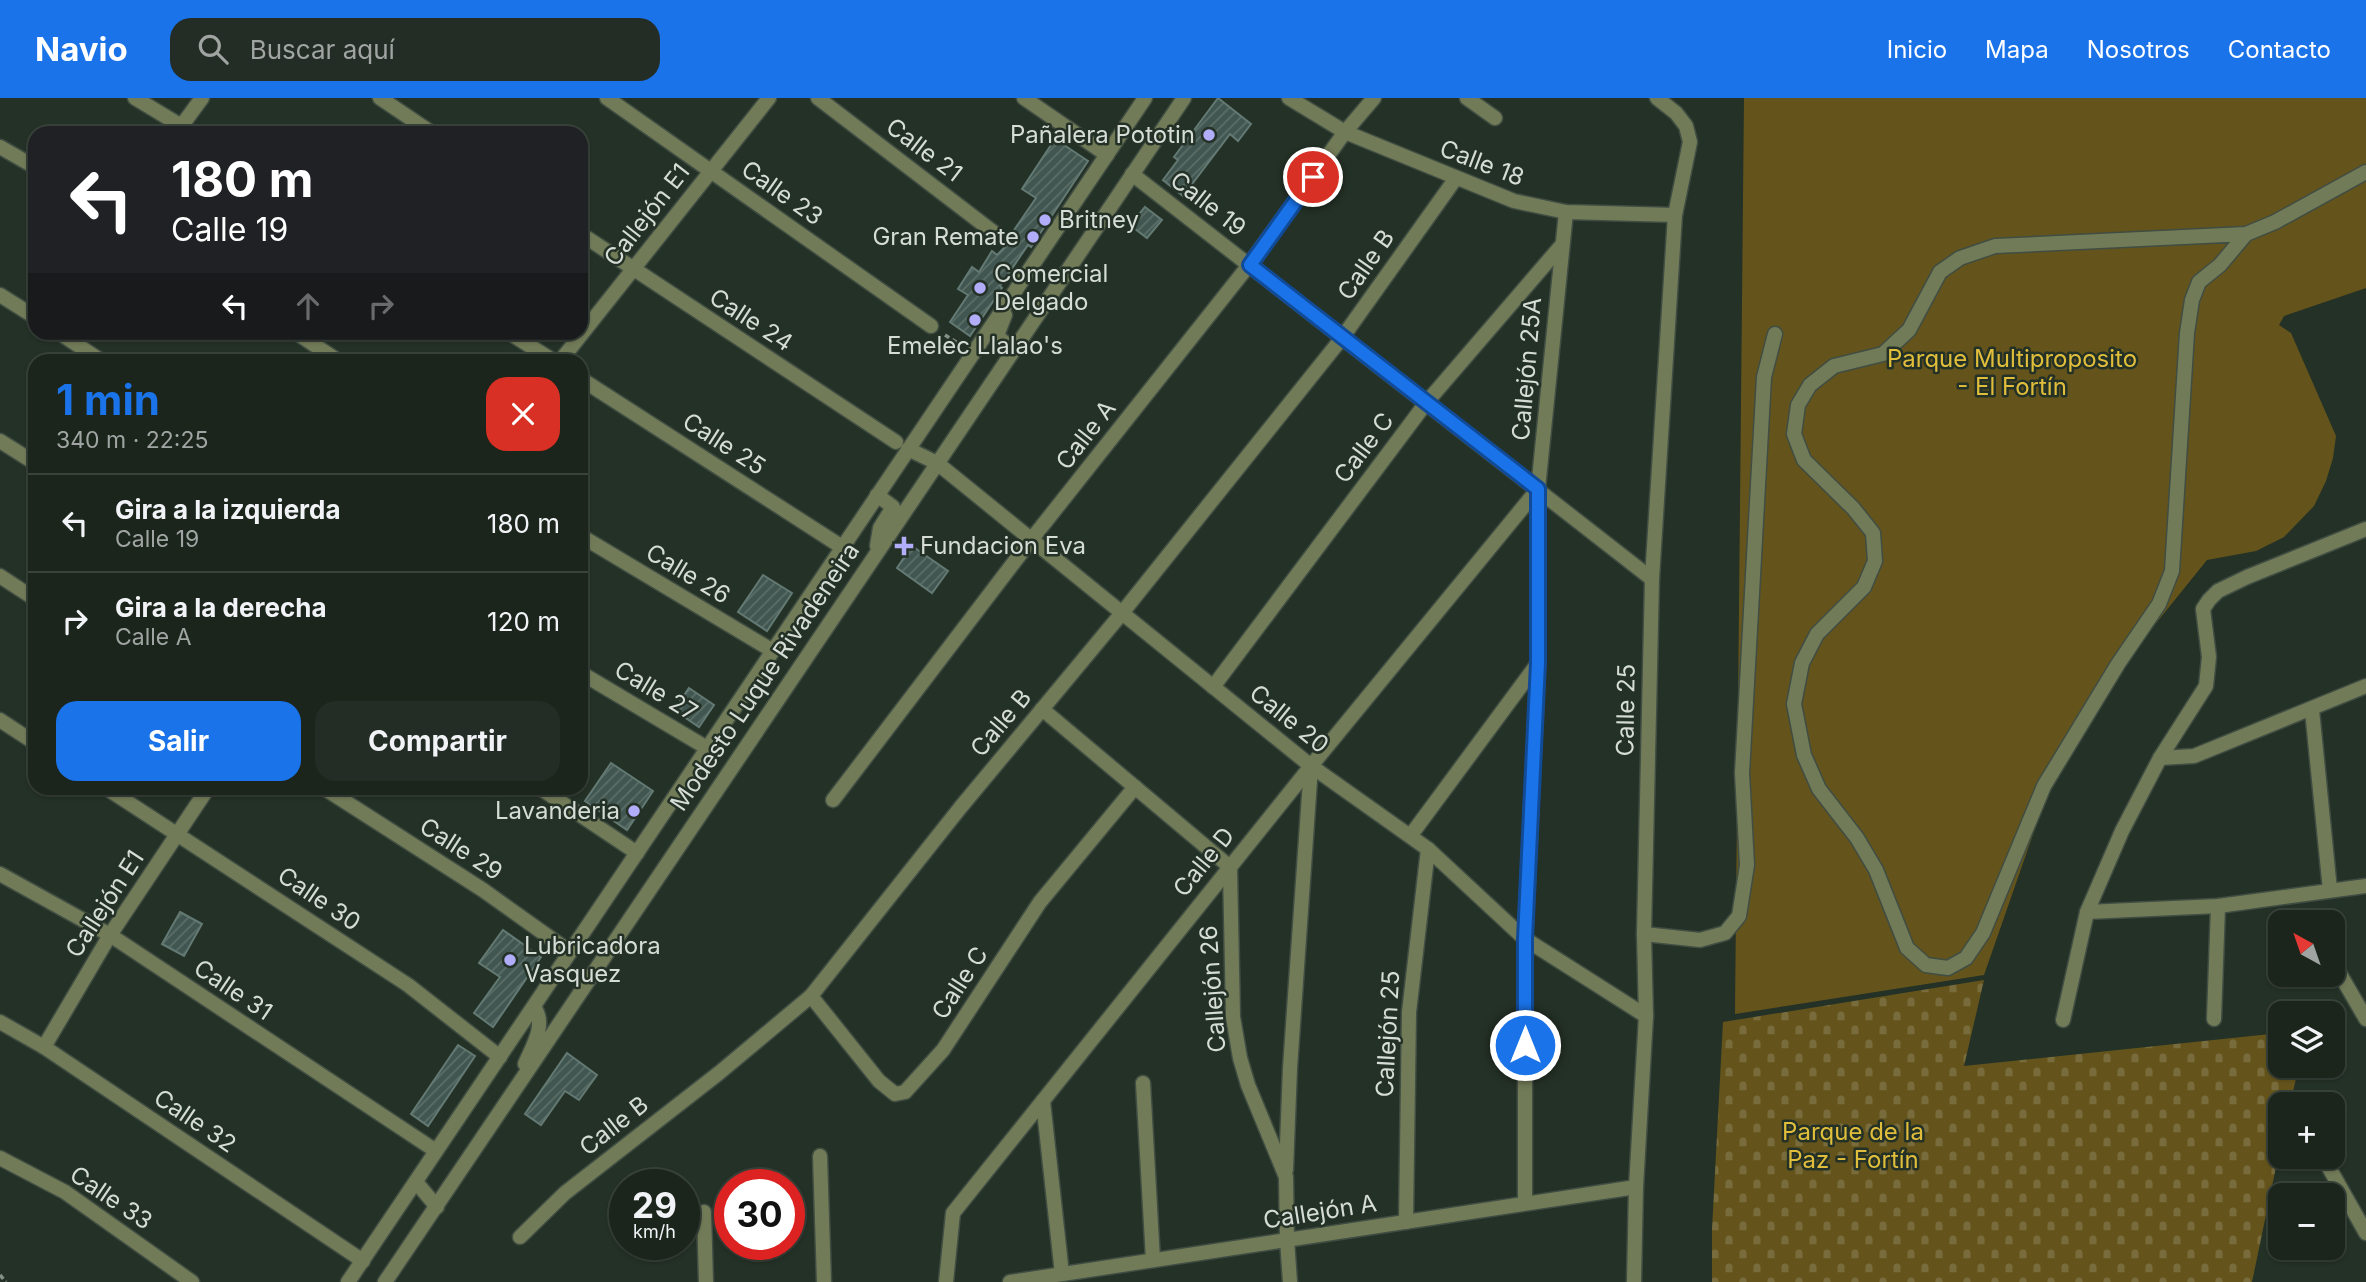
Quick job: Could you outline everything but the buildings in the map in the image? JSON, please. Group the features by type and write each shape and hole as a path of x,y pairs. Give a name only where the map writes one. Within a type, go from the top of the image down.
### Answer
{"street":[{"path":"135,98 176,126"},
{"path":"186,126 202,98"},
{"path":"380,98 422,126"},
{"name":"Calle 23","path":"607,98 932,326"},
{"name":"Callejón E1","path":"588,326 769,98"},
{"name":"Calle 21","path":"818,98 1001,238"},
{"name":"Modesto Luque Rivadeneira","path":"348,1282 877,495 902,446 1003,307 1145,98"},
{"name":"Modesto Luque Rivadeneira","path":"385,1282 1184,98"},
{"name":"Calle 18","path":"1289,98 1345,132 1514,201 1566,212 1675,215"},
{"name":"Calle A","path":"833,800 1031,540 1250,265 1345,132 1374,98"},
{"path":"1467,98 1495,118"},
{"name":"Calle 25","path":"1634,1282 1636,1187 1646,1016 1644,934 1652,579 1675,215 1690,142 1686,126 1676,113 1657,98"},
{"path":"1027,99 1107,155"},
{"path":"0,147 28,163"},
{"path":"2246,234 2220,265 2200,282 2192,300 2187,333 2172,570 2159,604 2118,664 2045,786 1983,933 1966,958 1948,968 1926,965 1907,948 1876,870 1857,838 1819,789 1804,755 1794,704 1802,663 1816,634 1864,587 1875,561 1873,533 1853,508 1804,460 1794,433 1798,405 1810,384 1834,366 1883,354 1909,330 1940,272 1960,258 1995,246 2246,234 2275,222 2366,172"},
{"name":"Calle 19","path":"1132,174 1652,579"},
{"name":"Calle B","path":"520,1237 565,1193 719,1073 811,996 1342,338 1456,178"},
{"name":"Callejón 25A","path":"1525,1203 1525,939 1538,663 1538,489 1566,212"},
{"name":"Calle 24","path":"588,239 902,446"},
{"name":"Calle C","path":"1213,687 1426,403 1561,246"},
{"path":"0,295 28,313"},
{"path":"1003,307 1006,318 998,332 999,338 1014,350"},
{"path":"1644,934 1700,940 1725,933 1739,915 1746,864 1742,773 1763,377 1775,334"},
{"path":"70,340 91,354"},
{"path":"307,340 328,354"},
{"path":"521,340 543,354"},
{"name":"Callejón E1","path":"566,354 577,340"},
{"name":"Calle 25","path":"588,384 842,547"},
{"path":"0,441 28,459"},
{"name":"Calle 20","path":"902,446 937,463 1311,766 1411,835 1525,939 1646,1016"},
{"name":"Calle D","path":"946,1282 953,1213 1311,766 1538,489"},
{"path":"876,551 880,528 892,507 877,495"},
{"path":"2063,1020 2087,912 2122,831 2160,758 2206,686 2209,657 2203,609 2218,591 2366,529"},
{"name":"Calle 26","path":"588,540 772,651"},
{"path":"0,576 28,594"},
{"path":"1411,835 1538,663"},
{"name":"Calle 27","path":"588,677 707,748"},
{"path":"2160,758 2194,756 2366,686"},
{"path":"1042,709 1230,867"},
{"path":"2312,710 2330,890"},
{"path":"0,720 28,738"},
{"name":"Callejón 26","path":"1290,1282 1286,1177 1290,1068 1311,766"},
{"name":"Calle C","path":"811,996 879,1081 895,1094 905,1092 943,1050 1040,902 1135,786"},
{"name":"Calle 30","path":"117,795 408,985 500,1057"},
{"name":"Callejón E1","path":"44,1047 110,935 203,795"},
{"name":"Calle 29","path":"335,795 483,890 570,952"},
{"path":"550,795 637,853"},
{"name":"Callejón 25","path":"1406,1222 1409,1012 1428,849"},
{"name":"Callejón 26","path":"1230,867 1233,1017 1240,1058 1248,1085 1286,1177"},
{"name":"Calle 31","path":"0,874 110,935 436,1152"},
{"path":"2087,912 2218,906 2366,886"},
{"path":"2214,1019 2218,906"},
{"path":"2345,983 2366,1019"},
{"path":"513,1095 538,1034 540,1020 534,1007"},
{"name":"Calle 32","path":"0,1022 44,1047 363,1261"},
{"path":"1143,1083 1153,1260"},
{"path":"1043,1101 1062,1274"},
{"path":"820,1156 824,1282"},
{"name":"Calle 33","path":"0,1158 65,1192 192,1282"},
{"path":"2330,1169 2366,1233"},
{"path":"416,1182 438,1207"},
{"name":"Callejón A","path":"1010,1282 1636,1187"},
{"path":"704,1212 706,1282"}],"path":[{"path":"0,1275 6,1282"}],"green space":[{"name":"Parque Multiproposito - El Fortín","path":"1744,98 2366,98 2366,288 2284,316 2279,325 2291,333 2336,436 2326,481 2314,506 2284,537 2256,551 2207,560 2136,648 2082,733 2046,797 1984,975 1735,1014"},
{"name":"Parque de la Paz - Fortín","path":"1984,980 1964,1066 2268,1034 2268,1078 2296,1078 2293,1092 2268,1092 2268,1169 2276,1169 2273,1183 2268,1183 2268,1205 2252,1282 1712,1282 1712,1229 1723,1022"}],"place":[{"name":"Pañalera Pototin","path":"1209,135"},
{"name":"Britney","path":"1045,220"},
{"name":"Gran Remate","path":"1033,237"},
{"name":"Comercial Delgado","path":"980,288"},
{"name":"Emelec Llalao's","path":"975,320"},
{"name":"Fundacion Eva","path":"904,546"},
{"name":"Lavanderia","path":"634,811"},
{"name":"Lubricadora Vasquez","path":"510,960"}],"route":[{"path":"1313,177 1250,265 1538,489 1538,663 1525,939 1525,1045"}]}
